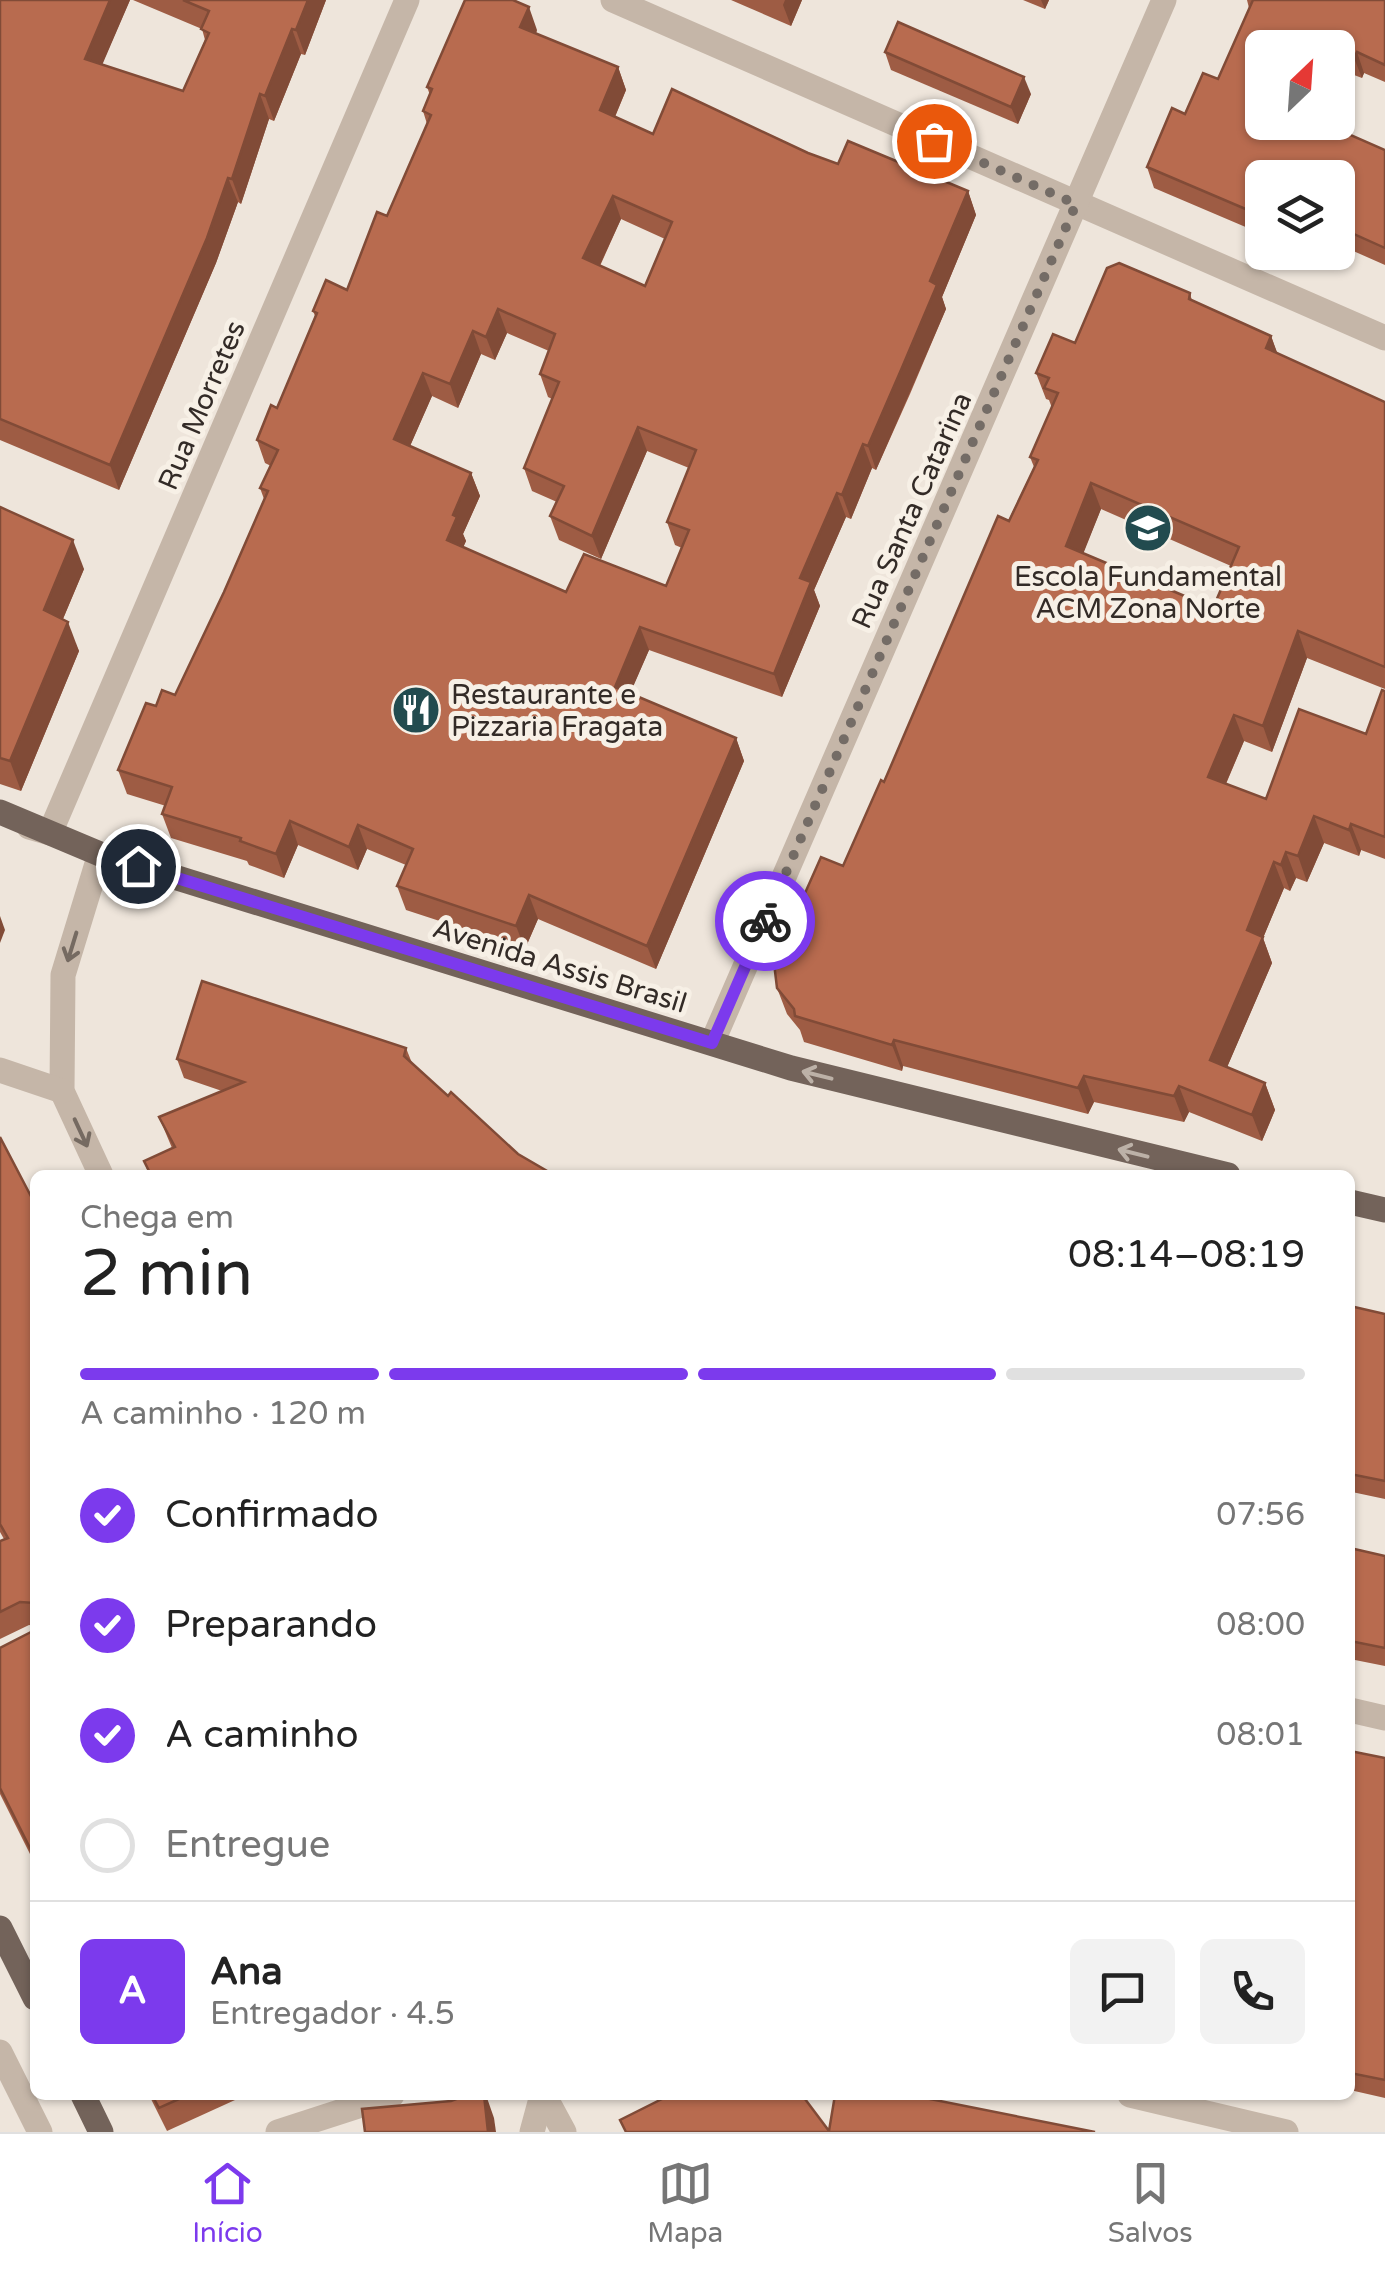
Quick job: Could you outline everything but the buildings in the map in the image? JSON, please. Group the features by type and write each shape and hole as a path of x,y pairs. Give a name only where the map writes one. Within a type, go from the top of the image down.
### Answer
{"main road":[{"name":"Avenida Assis Brasil","path":"0,816 100,854 791,1068 1208,1170"},
{"path":"1355,1203 1385,1210"},
{"path":"0,1928 30,1988"},
{"path":"85,2100 101,2132"}],"street":[{"name":"Rua Morretes","path":"50,833 407,0"},
{"path":"613,0 1385,338"},
{"name":"Rua Santa Catarina","path":"712,1043 1164,0"},
{"path":"99,1170 62,1091 64,975 100,854"},
{"path":"0,1070 62,1091"},
{"path":"1355,1711 1385,1718"},
{"path":"0,2052 40,2132"},
{"path":"278,2132 358,2119 385,2100"},
{"path":"532,2132 542,2100"},
{"path":"546,2100 564,2132"},
{"path":"1151,2100 1286,2132"}],"way so far":[{"path":"765,921 1076,204 934,141"}],"place":[{"name":"Escola Fundamental ACM Zona Norte","path":"1148,528"},
{"name":"Restaurante e Pizzaria Fragata","path":"416,710"}],"route":[{"path":"138,866 712,1043 765,921"}]}
